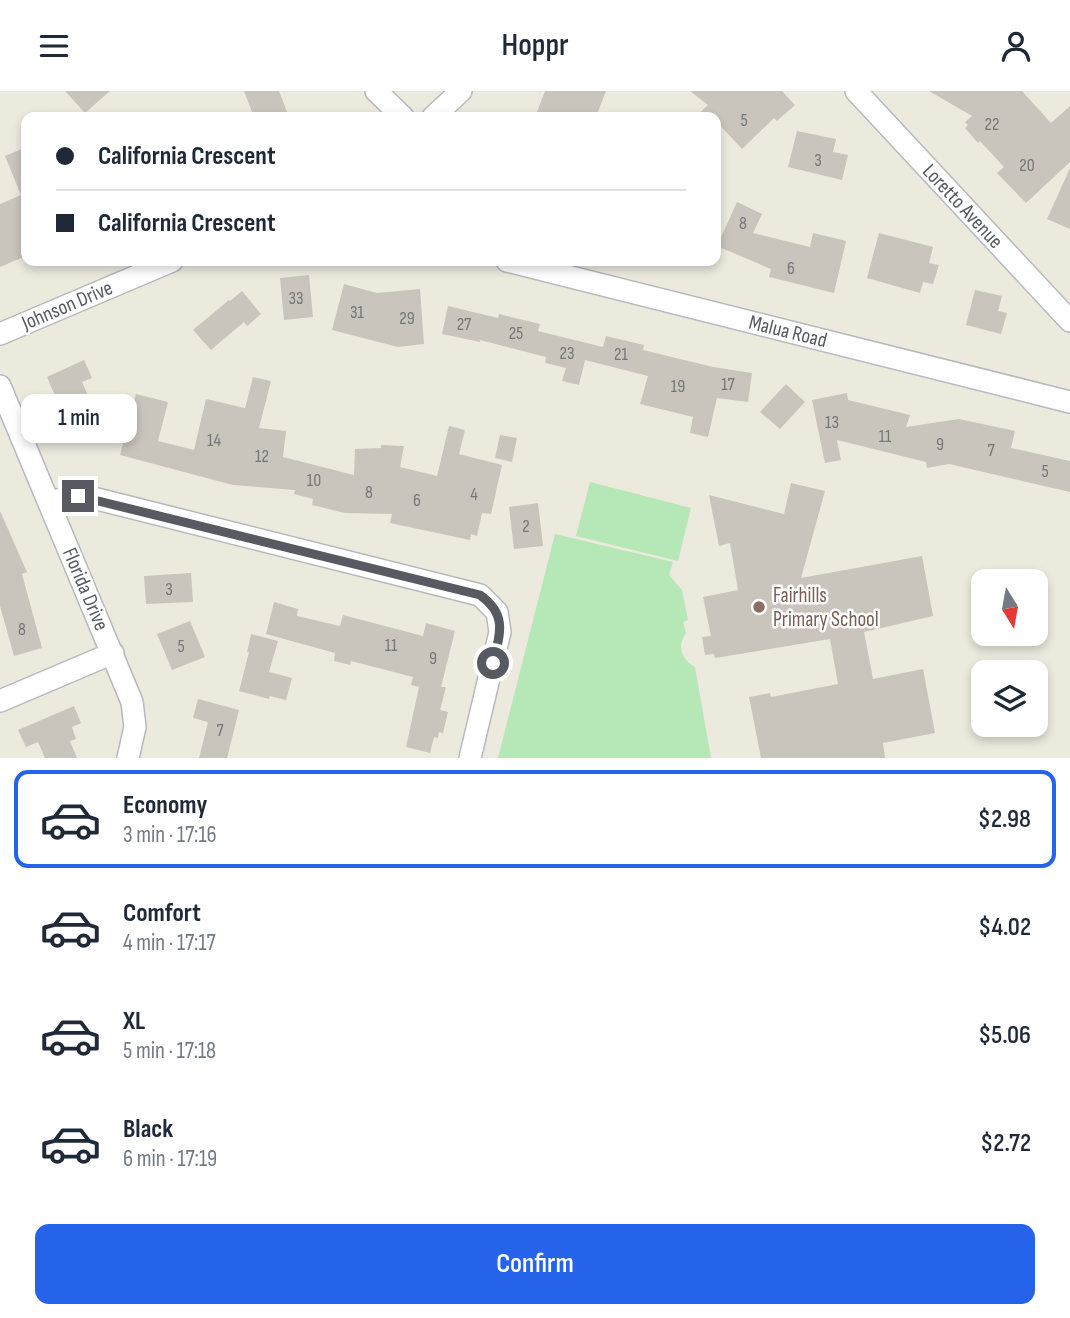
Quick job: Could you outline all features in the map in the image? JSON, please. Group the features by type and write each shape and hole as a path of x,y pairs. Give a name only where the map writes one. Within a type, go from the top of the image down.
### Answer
{"street":[{"path":"376,91 398,112"},
{"path":"438,112 461,91"},
{"name":"Loretto Avenue","path":"856,91 1070,321"},
{"name":"Johnson Drive","path":"0,334 160,266"},
{"name":"Malua Road","path":"527,266 1070,402"},
{"name":"Florida Drive","path":"0,386 113,653 135,715 134,735 128,758"},
{"path":"50,503 70,496 85,496 480,595 497,612 500,632 470,758"},
{"path":"0,701 113,653"}],"green space":[{"path":"590,482 691,508 678,561 576,536"},
{"path":"555,534 673,562 669,575 682,590 688,620 683,622 686,633 681,648 687,661 695,667 711,758 498,758"}],"building":[{"path":"65,91 110,91 86,112"},
{"path":"244,91 279,91 287,112 252,112"},
{"path":"545,91 606,91 598,112 537,112"},
{"path":"690,91 782,91 795,105 777,121 774,118 742,149 721,126 721,112 700,112 708,105"},
{"path":"929,91 1022,91 1051,123 1070,106 1070,162 1026,203 997,173 1004,167 965,128 968,125 965,122 972,116"},
{"path":"797,131 836,139 833,152 848,155 842,180 788,167"},
{"path":"21,149 21,195 5,156"},
{"path":"1070,168 1070,229 1047,219"},
{"path":"21,195 21,258 0,267 0,204"},
{"path":"737,202 762,214 753,233 810,247 813,233 846,241 834,293 769,277 771,269 721,248 721,237"},
{"path":"879,233 933,247 929,263 939,265 933,284 923,282 920,293 867,278"},
{"path":"309,275 313,317 284,320 280,278"},
{"path":"344,284 377,293 420,289 424,344 398,347 332,330"},
{"path":"975,290 1002,296 998,311 1007,313 1001,334 966,325"},
{"path":"242,291 261,314 247,326 244,322 211,350 193,330"},
{"path":"448,306 498,318 499,314 540,324 538,331 603,347 606,336 644,345 643,350 713,367 752,373 748,402 717,398 708,437 690,433 693,417 640,404 648,376 585,360 579,385 562,381 566,368 545,363 546,357 480,340 442,334"},
{"path":"84,360 92,378 82,382 90,400 62,412 47,377"},
{"path":"253,377 271,381 259,428 286,431 283,457 354,475 355,449 381,448 381,445 404,446 400,467 437,476 449,426 465,430 459,454 502,465 491,514 482,513 477,536 471,534 470,540 390,523 392,514 345,513 312,505 313,499 294,494 295,490 233,485 120,455 136,394 168,402 158,441 194,450 206,399 245,408"},
{"path":"786,384 805,402 780,429 760,412"},
{"path":"847,393 848,400 910,415 906,427 959,419 1015,431 1011,448 1070,461 1070,492 949,464 927,468 926,462 837,440 841,460 825,463 812,400"},
{"path":"500,435 517,438 512,462 495,458"},
{"path":"791,483 825,491 801,578 922,556 933,616 864,632 873,679 923,669 935,733 883,743 885,758 761,758 749,697 770,693 771,697 838,684 830,639 715,658 714,654 705,655 702,637 711,636 703,597 738,590 730,543 719,546 709,495 784,514"},
{"path":"538,503 543,546 514,549 509,507"},
{"path":"0,511 27,572 22,574 42,648 14,656 0,606"},
{"path":"191,573 193,602 146,604 144,576"},
{"path":"274,602 298,609 297,616 340,626 343,615 423,636 426,623 455,631 441,687 446,687 440,710 448,712 443,733 439,732 438,738 434,737 430,753 406,747 419,687 411,685 413,677 351,661 350,665 334,661 335,653 266,634"},
{"path":"190,621 205,657 172,670 157,634"},
{"path":"251,634 278,641 269,672 292,678 286,700 270,696 269,699 239,691"},
{"path":"198,699 239,710 227,758 199,758 208,722 193,718"},
{"path":"74,706 81,723 72,727 76,739 70,741 77,758 45,758 38,742 26,747 18,730"}],"place":[{"name":"Fairhills Primary School","path":"759,607"}],"route":[{"path":"78,496 480,595 493,606 499,618 500,632 493,663"}]}
